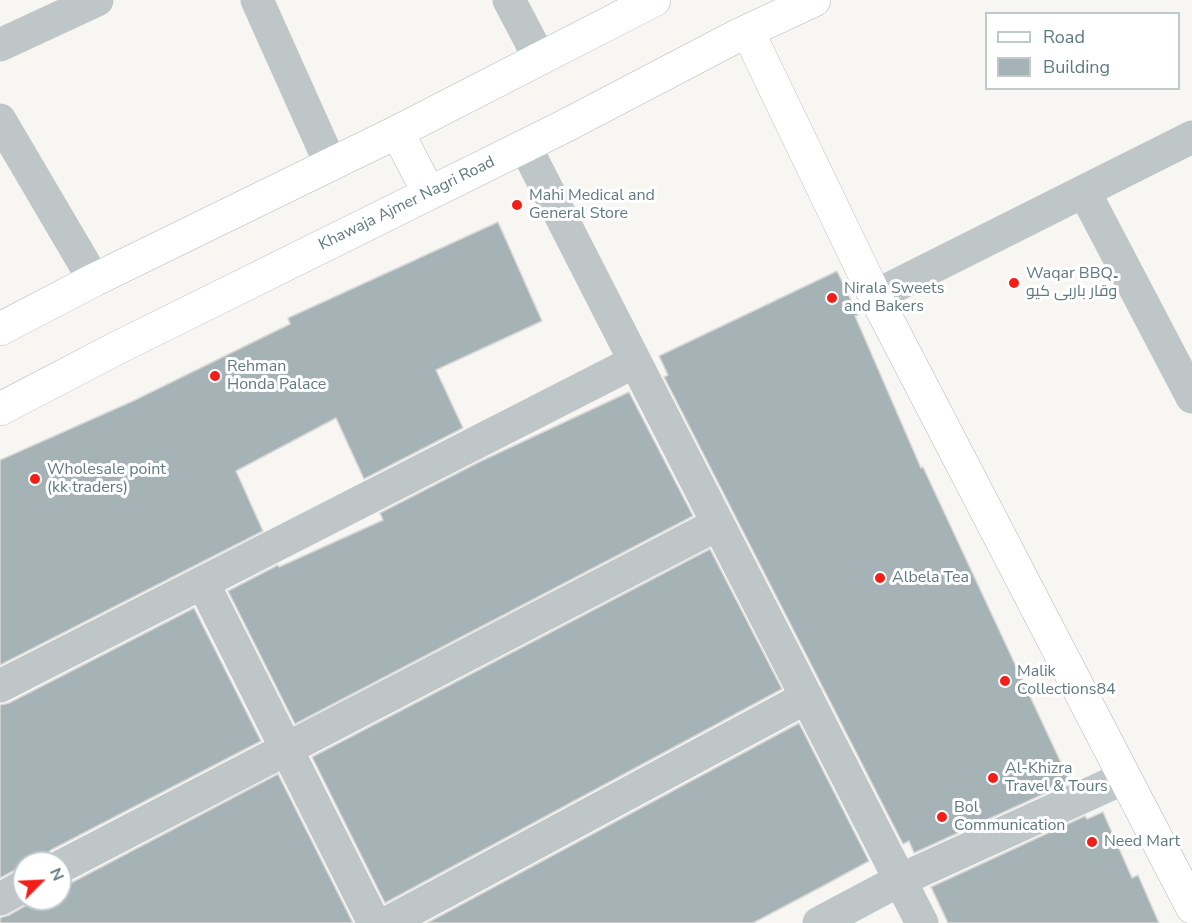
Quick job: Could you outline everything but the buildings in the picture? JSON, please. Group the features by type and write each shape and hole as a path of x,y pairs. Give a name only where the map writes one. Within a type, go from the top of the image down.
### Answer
{"street":[{"path":"0,45 97,0"},
{"path":"257,0 331,165"},
{"path":"509,0 540,59"},
{"path":"0,329 94,280 397,132 654,0"},
{"name":"Khawaja Ajmer Nagri Road","path":"0,409 117,348 814,0"},
{"path":"748,32 875,296 1192,907"},
{"path":"0,120 94,280"},
{"path":"397,132 429,193"},
{"path":"875,296 1192,136"},
{"path":"525,146 922,923"},
{"path":"1084,191 1188,380"},
{"path":"0,686 634,362"},
{"path":"72,861 718,524"},
{"path":"202,583 374,923"},
{"path":"387,923 807,697"},
{"path":"819,923 900,880 1124,778"}],"place":[{"name":"Mahi Medical and General Store","path":"517,205"},
{"name":"Waqar BBQ۔ وقار باربی کیو","path":"1014,283"},
{"name":"Nirala Sweets and Bakers","path":"832,298"},
{"name":"Rehman Honda Palace","path":"215,376"},
{"name":"Wholesale point (kk traders)","path":"35,479"},
{"name":"Albela Tea","path":"880,578"},
{"name":"Malik Collections84","path":"1005,681"},
{"name":"Al-Khizra Travel & Tours","path":"993,778"},
{"name":"Bol Communication","path":"942,817"},
{"name":"Need Mart","path":"1092,842"}]}
